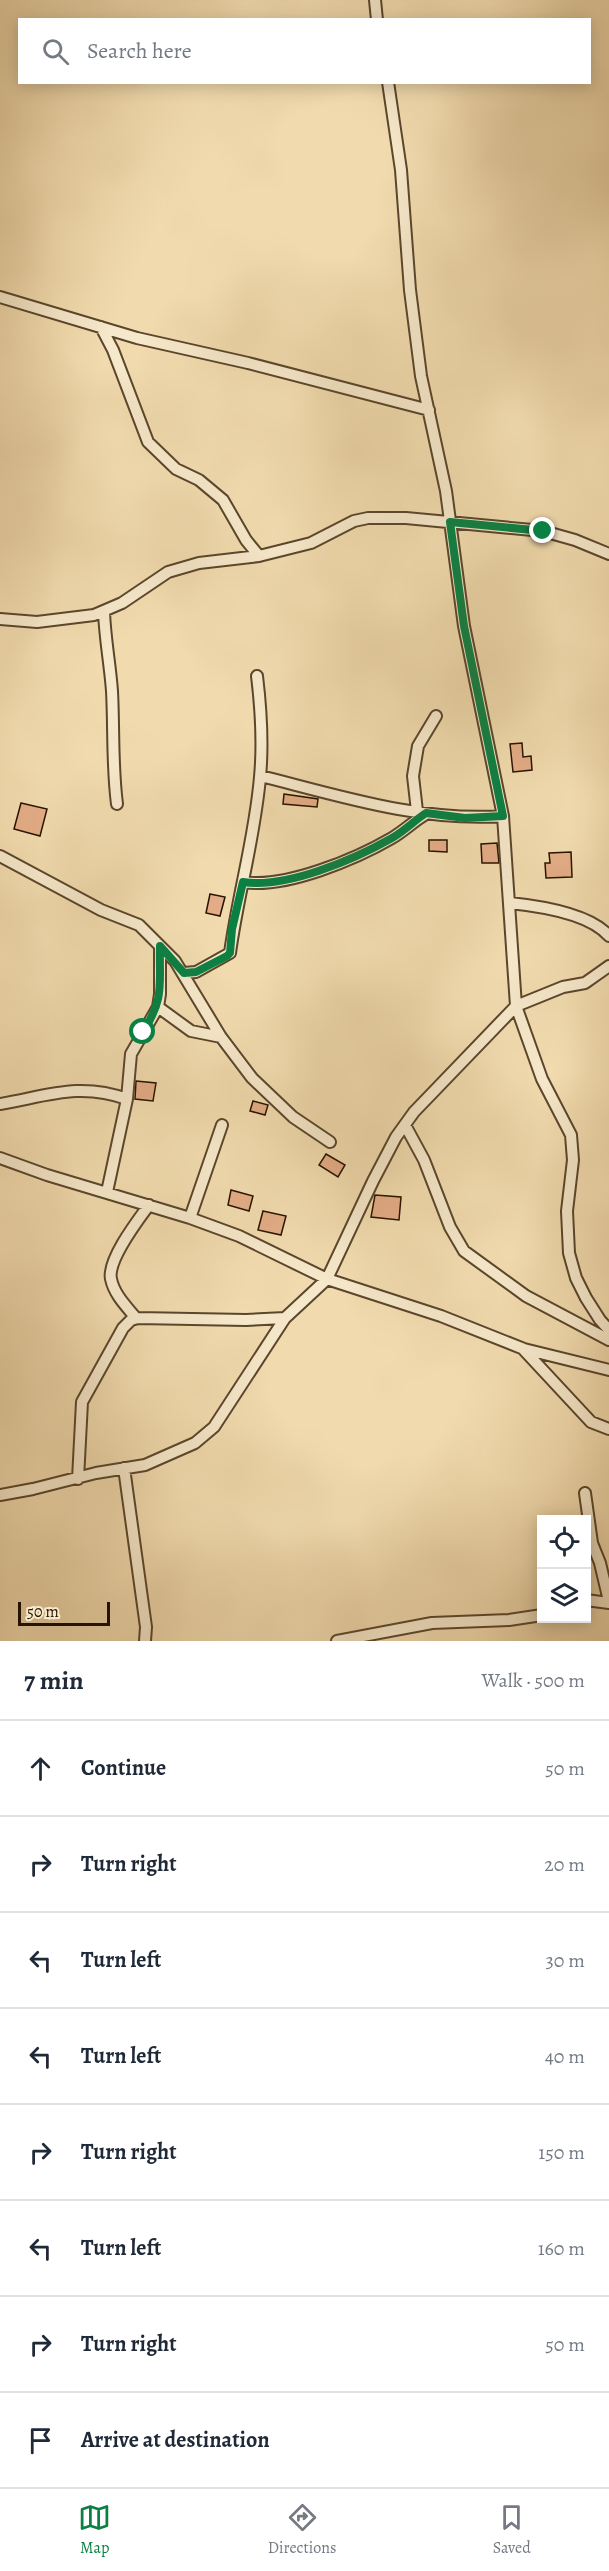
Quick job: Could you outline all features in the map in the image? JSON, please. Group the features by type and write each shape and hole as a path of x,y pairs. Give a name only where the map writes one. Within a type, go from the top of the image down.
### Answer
{"street":[{"path":"375,0 377,18"},
{"path":"388,84 401,170 417,353 446,490 464,626 503,816 516,1005 542,1079 571,1135 573,1160 568,1190 567,1233 571,1262 586,1298 609,1330"},
{"path":"0,297 137,338 266,367 429,410"},
{"path":"101,327 113,350 148,442 176,469 199,480 223,501 246,540 259,556"},
{"path":"0,619 37,622 82,618 104,612 122,603 168,572 199,563 259,556 311,543 354,520 368,518 395,517 543,531 575,540 609,554"},
{"path":"104,612 105,640 111,675 112,760 117,804"},
{"path":"184,973 196,972 230,953 232,929 243,882 261,776 257,676"},
{"path":"422,812 413,776 418,746 436,716"},
{"path":"261,776 351,799 422,812 465,818 503,816"},
{"path":"243,882 263,885 312,873 384,842 422,812"},
{"path":"0,856 101,910 139,925 184,973 222,1036 252,1078 293,1118 330,1142"},
{"path":"510,903 542,908 587,921 602,928 609,936"},
{"path":"107,1192 127,1099 131,1054 158,1007 160,946"},
{"path":"0,1494 145,1465 195,1443 214,1427 285,1318 327,1279 373,1181 405,1125 452,1070 516,1005 563,987 585,983 609,966"},
{"path":"158,1007 191,1031 222,1036"},
{"path":"0,1104 22,1098 85,1090 100,1090 127,1099"},
{"path":"190,1218 222,1125"},
{"path":"405,1125 424,1160 450,1227 464,1251 526,1296 609,1340"},
{"path":"0,1158 190,1218 238,1236 327,1279 441,1316 524,1349 609,1370"},
{"path":"136,1318 116,1294 110,1277 114,1261 149,1205"},
{"path":"78,1479 82,1402 127,1323 136,1318 246,1320 285,1318"},
{"path":"524,1349 591,1422 609,1429"},
{"path":"124,1468 146,1626 145,1641"},
{"path":"585,1493 592,1543 609,1602 591,1600"},
{"path":"337,1641 432,1623 509,1620 537,1616"}],"building":[{"path":"522,743 523,757 531,756 532,770 513,772 510,744"},
{"path":"284,794 318,799 317,807 283,804"},
{"path":"21,803 47,809 40,836 14,829"},
{"path":"429,840 447,840 447,852 429,851"},
{"path":"497,843 499,863 482,863 481,844"},
{"path":"571,852 572,877 546,878 545,863 550,863 549,853"},
{"path":"210,894 225,897 220,916 206,913"},
{"path":"136,1081 156,1083 153,1101 135,1099"},
{"path":"253,1101 268,1105 265,1115 250,1111"},
{"path":"326,1154 345,1165 338,1177 319,1165"},
{"path":"231,1190 253,1196 249,1211 228,1205"},
{"path":"375,1195 401,1197 399,1220 371,1217"},
{"path":"263,1211 286,1216 281,1235 258,1230"}],"route":[{"path":"143,1032 158,1007 160,946 184,973 196,972 227,956 230,953 232,929 243,882 263,885 303,876 384,842 426,813 465,818 503,816 464,626 450,522 543,531"}]}
